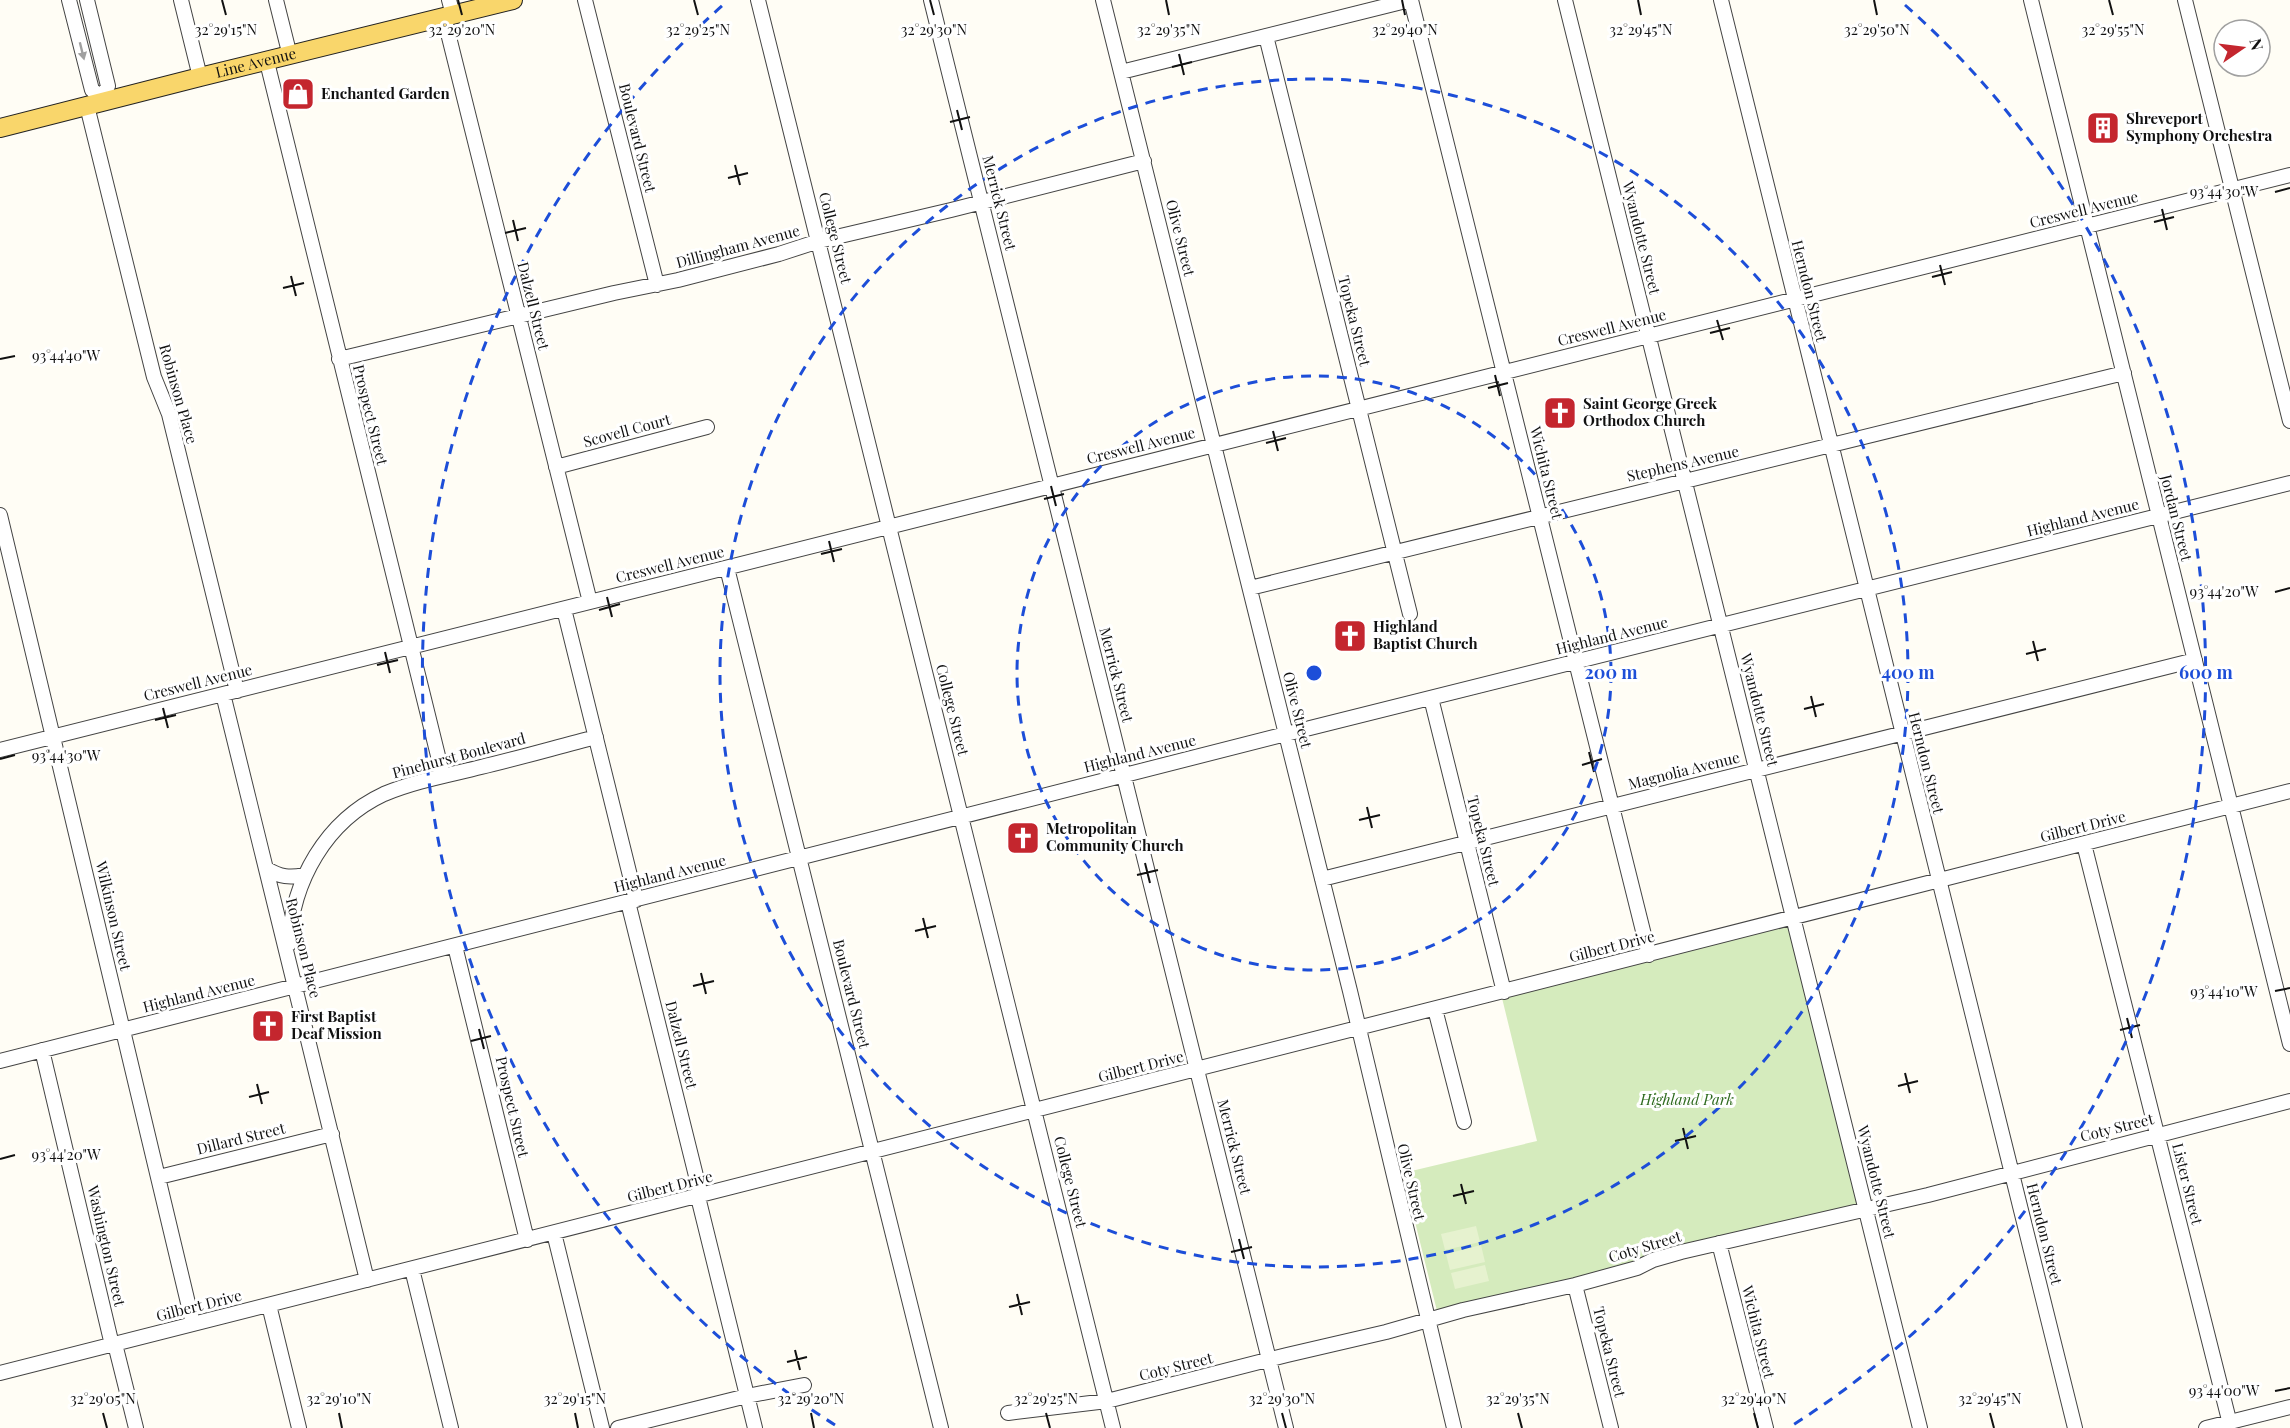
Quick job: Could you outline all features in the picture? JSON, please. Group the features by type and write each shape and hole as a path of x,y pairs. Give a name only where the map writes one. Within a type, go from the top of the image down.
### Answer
{"main road":[{"name":"Line Avenue","path":"0,128 97,102 267,62 449,11 513,0"}],"street":[{"name":"Robinson Place","path":"69,0 97,102 154,377 169,414 267,869 367,1280"},
{"name":"Robinson Place","path":"87,0 108,86 97,102"},
{"path":"182,0 200,77"},
{"path":"276,0 290,56"},
{"name":"Boulevard Street","path":"585,0 657,285"},
{"name":"College Street","path":"758,0 1113,1428"},
{"name":"Merrick Street","path":"931,0 1286,1428"},
{"name":"Olive Street","path":"1103,0 1322,879 1454,1428"},
{"path":"1121,72 1410,0"},
{"name":"Wichita Street","path":"1410,0 1649,955"},
{"name":"Wyandotte Street","path":"1565,0 1920,1428"},
{"name":"Herndon Street","path":"1720,0 2075,1428"},
{"name":"Jordan Street","path":"2031,0 2290,1044"},
{"path":"2185,0 2290,421"},
{"name":"Dalzell Street","path":"449,11 519,317 590,602"},
{"name":"Topeka Street","path":"1266,36 1410,614"},
{"name":"Prospect Street","path":"267,62 443,776"},
{"name":"Dillingham Avenue","path":"339,359 657,285 779,254 819,241 1143,161"},
{"name":"Creswell Avenue","path":"0,750 2290,175"},
{"name":"Stephens Avenue","path":"1250,588 2124,373"},
{"name":"Scovell Court","path":"556,467 707,427"},
{"name":"Highland Avenue","path":"0,1061 1286,734 2290,483"},
{"name":"Wilkinson Street","path":"0,515 194,1324"},
{"name":"Boulevard Street","path":"727,568 941,1428"},
{"name":"Dalzell Street","path":"564,609 596,737 755,1428"},
{"name":"Magnolia Avenue","path":"1322,879 2195,660"},
{"name":"Topeka Street","path":"1431,698 1504,992"},
{"name":"Pinehurst Boulevard","path":"288,955 292,913 304,875 326,841 342,822 361,807 385,794 443,776 596,737"},
{"name":"Gilbert Drive","path":"0,1373 2290,791"},
{"name":"Lister Street","path":"2084,844 2230,1425"},
{"path":"267,869 277,876 292,878 304,875"},
{"name":"Prospect Street","path":"456,945 527,1240"},
{"path":"1435,1009 1464,1122"},
{"name":"Washington Street","path":"42,1050 136,1428"},
{"name":"Coty Street","path":"1008,1413 1107,1401 1463,1310 1575,1285 1637,1268 1653,1260 1719,1243 1866,1209 2290,1101"},
{"name":"Dillard Street","path":"159,1177 332,1134"},
{"path":"554,1233 602,1428"},
{"name":"Wichita Street","path":"1719,1243 1766,1428"},
{"path":"412,1269 451,1428"},
{"name":"Topeka Street","path":"1575,1285 1611,1428"},
{"path":"269,1305 299,1428"},
{"path":"618,1428 747,1396 804,1385"},
{"path":"2206,1428 2230,1425 2290,1407"}],"green space":[{"name":"Highland Park","path":"1792,924 1863,1207 1437,1311 1403,1173 1537,1141 1502,998"},
{"path":"1476,1226 1480,1242 1445,1250 1441,1234"},
{"path":"1481,1245 1485,1262 1450,1270 1446,1254"},
{"path":"1485,1265 1489,1281 1455,1289 1451,1273"}],"place":[{"name":"Enchanted Garden","path":"298,94"},
{"name":"Shreveport Symphony Orchestra","path":"2103,128"},
{"name":"Saint George Greek Orthodox Church","path":"1560,413"},
{"name":"Highland Baptist Church","path":"1350,636"},
{"name":"Metropolitan Community Church","path":"1023,838"},
{"name":"First Baptist Deaf Mission","path":"268,1026"}]}
